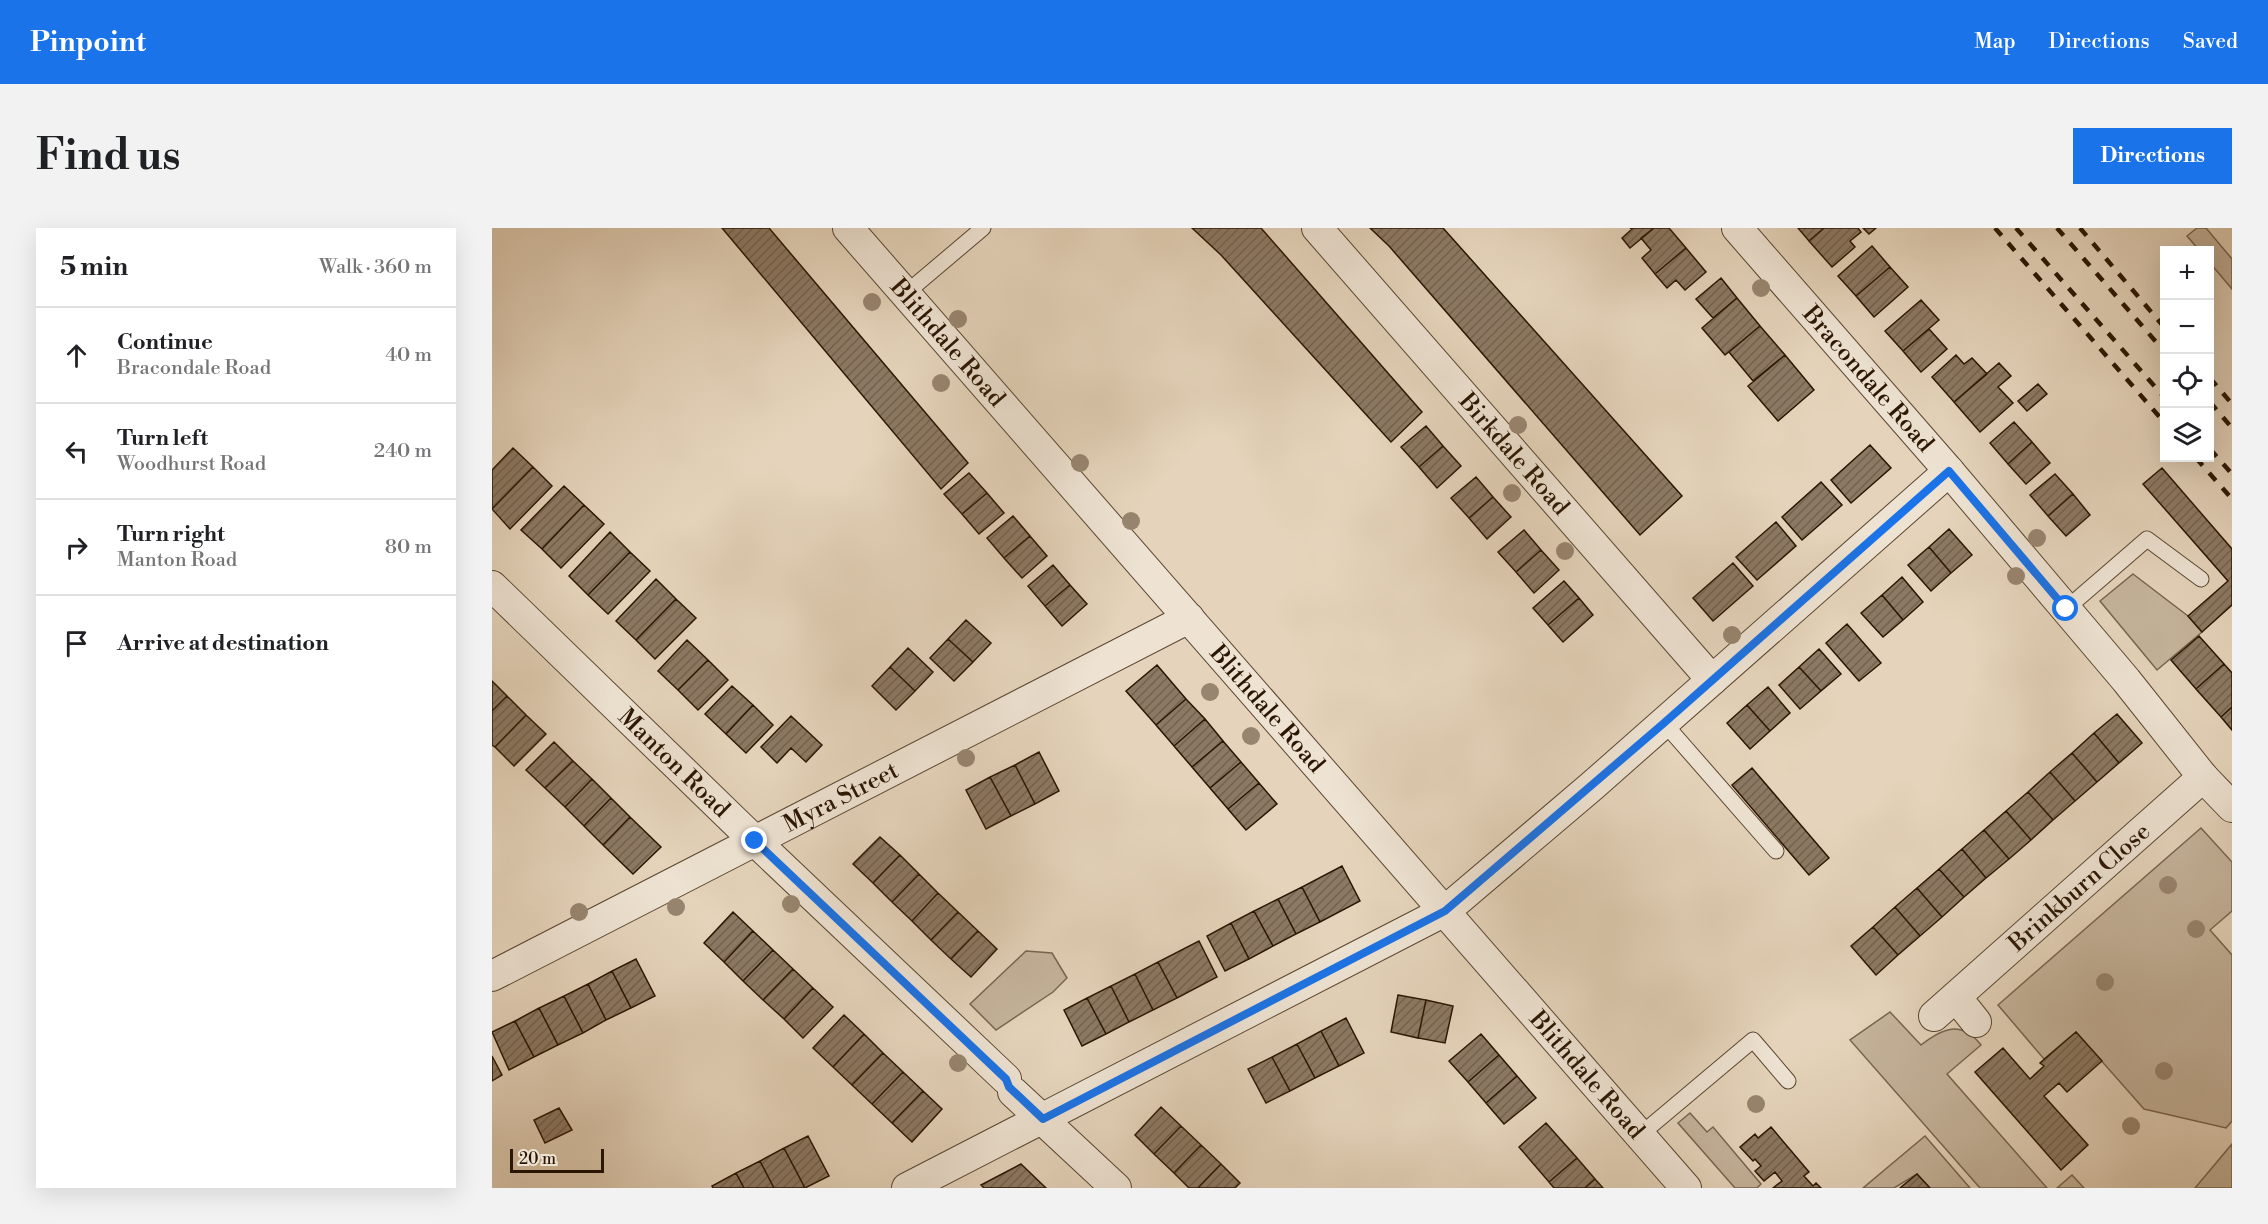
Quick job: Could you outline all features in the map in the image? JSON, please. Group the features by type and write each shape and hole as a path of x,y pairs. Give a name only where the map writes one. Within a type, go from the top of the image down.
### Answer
{"street":[{"name":"Blithdale Road","path":"848,228 1686,1188"},
{"name":"Birkdale Road","path":"1317,228 1712,680"},
{"name":"Bracondale Road","path":"1737,228 1949,471 2127,680 2203,777 2231,808"},
{"path":"908,1188 1445,911 1664,723 1949,471"},
{"name":"Manton Road","path":"492,586 1116,1188"},
{"name":"Myra Street","path":"492,976 1189,618"},
{"name":"Brinkburn Close","path":"1976,1022 1945,1006 2203,777"}],"lane":[{"path":"906,294 983,228"},
{"path":"2066,609 2147,539 2201,579"},
{"path":"1664,723 1776,851"},
{"path":"1640,1135 1753,1041 1788,1081"}],"shaded area":[{"path":"2197,228 2206,228 2232,259 2232,289 2214,268 2214,246 2196,246 2187,236"},
{"path":"2133,574 2188,616 2202,632 2157,670 2100,601"},
{"path":"2201,828 2232,862 2232,911 2210,930 2232,955 2232,1121 2226,1128 2144,1109 2076,1032 2044,1059 1998,1005"},
{"path":"1026,951 1052,953 1067,978 1053,992 996,1030 970,1004"},
{"path":"1890,1012 1921,1045 1937,1034 1952,1029 1966,1032 1974,1037 1981,1045 1947,1074 2047,1188 1980,1188 1850,1040"},
{"path":"1690,1113 1707,1132 1713,1127 1761,1184 1757,1188 1735,1188 1678,1123"},
{"path":"1925,1136 1970,1188 1930,1188 1917,1174 1894,1188 1863,1188"},
{"path":"2232,1144 2232,1188 2195,1188"},
{"path":"2072,1175 2084,1188 2057,1188"}],"building":[{"path":"722,228 769,228 968,463 941,489"},
{"path":"1192,228 1261,228 1422,412 1391,442 1221,255"},
{"path":"1370,228 1443,228 1682,496 1640,535 1389,246"},
{"path":"1630,228 1654,228 1630,248 1622,238 1632,229"},
{"path":"1654,228 1669,228 1686,248 1655,274 1642,258 1651,250 1641,238"},
{"path":"1798,228 1824,228 1809,241"},
{"path":"1824,228 1858,228 1861,232 1850,241 1855,247 1832,267 1809,241"},
{"path":"1863,228 1876,228 1869,234"},
{"path":"1872,246 1890,267 1856,296 1838,276"},
{"path":"1686,248 1706,272 1685,290 1676,280 1667,288 1655,274"},
{"path":"1890,267 1908,287 1874,317 1856,296"},
{"path":"1721,278 1737,298 1713,318 1696,299"},
{"path":"1737,298 1760,326 1725,355 1702,328"},
{"path":"1921,300 1939,320 1903,351 1885,331"},
{"path":"1760,326 1785,355 1753,381 1729,352"},
{"path":"1929,329 1947,349 1921,372 1903,351"},
{"path":"1785,355 1814,390 1778,421 1748,386"},
{"path":"1956,355 1964,364 1972,358 1987,374 1954,402 1932,377"},
{"path":"1999,363 2011,376 1998,387 2013,403 1980,432 1954,402"},
{"path":"2038,384 2047,394 2027,411 2018,401"},
{"path":"2014,422 2032,442 2008,464 1990,443"},
{"path":"1426,426 1443,446 1419,467 1401,447"},
{"path":"2032,442 2050,463 2026,484 2008,464"},
{"path":"1870,445 1891,468 1851,503 1831,480"},
{"path":"1443,446 1461,466 1437,488 1419,467"},
{"path":"513,448 533,467 492,509 492,470"},
{"path":"533,467 552,486 510,529 492,509"},
{"path":"2162,468 2232,549 2232,605 2202,632 2188,616 2228,581 2143,484"},
{"path":"969,473 987,493 962,514 944,494"},
{"path":"2055,474 2073,494 2048,516 2030,495"},
{"path":"1476,477 1493,497 1469,518 1451,498"},
{"path":"1821,482 1842,505 1802,540 1782,517"},
{"path":"564,486 584,505 542,549 521,530"},
{"path":"987,493 1004,513 979,534 962,514"},
{"path":"2073,494 2090,515 2066,536 2048,516"},
{"path":"1493,497 1511,517 1487,539 1469,518"},
{"path":"584,505 604,524 561,568 542,549"},
{"path":"1013,516 1030,536 1004,558 987,538"},
{"path":"1776,522 1796,546 1757,580 1736,557"},
{"path":"1949,529 1972,555 1951,573 1929,547"},
{"path":"1524,530 1541,550 1516,572 1498,552"},
{"path":"610,532 630,552 588,595 569,576"},
{"path":"1030,536 1047,556 1022,578 1004,558"},
{"path":"1929,547 1951,573 1931,591 1908,565"},
{"path":"1541,550 1559,570 1534,593 1516,572"},
{"path":"630,552 650,571 608,614 588,595"},
{"path":"1733,563 1753,586 1713,621 1693,598"},
{"path":"1053,565 1070,585 1045,606 1028,586"},
{"path":"1902,577 1923,602 1903,620 1882,595"},
{"path":"656,579 676,599 636,640 616,621"},
{"path":"1564,581 1579,598 1548,625 1533,608"},
{"path":"1070,585 1087,604 1062,626 1045,606"},
{"path":"1882,595 1903,620 1883,637 1861,613"},
{"path":"1579,598 1593,615 1563,642 1548,625"},
{"path":"676,599 696,618 655,659 636,640"},
{"path":"966,620 991,643 973,662 948,639"},
{"path":"1847,624 1881,663 1859,681 1826,643"},
{"path":"2199,636 2224,664 2196,689 2171,660"},
{"path":"948,639 973,662 954,681 930,658"},
{"path":"687,640 708,660 678,690 658,671"},
{"path":"908,648 933,672 915,691 890,667"},
{"path":"1819,649 1841,674 1821,691 1799,667"},
{"path":"708,660 728,680 698,710 678,690"},
{"path":"2224,664 2232,673 2232,707 2221,717 2196,689"},
{"path":"1157,665 1186,699 1156,725 1126,691"},
{"path":"890,667 915,691 896,710 872,686"},
{"path":"1799,667 1821,691 1800,709 1779,685"},
{"path":"492,681 507,696 492,711"},
{"path":"732,686 753,705 726,734 705,714"},
{"path":"1768,687 1790,713 1770,731 1747,705"},
{"path":"507,696 526,715 495,747 492,745 492,711"},
{"path":"1186,699 1205,719 1174,746 1156,725"},
{"path":"753,705 773,725 746,753 726,734"},
{"path":"1747,705 1770,731 1750,749 1727,723"},
{"path":"2232,707 2232,730 2221,717"},
{"path":"2117,714 2142,743 2119,763 2094,733"},
{"path":"526,715 546,734 514,766 495,747"},
{"path":"791,716 822,745 806,762 791,748 777,763 761,747"},
{"path":"1205,719 1223,741 1192,767 1174,746"},
{"path":"2094,733 2119,763 2097,782 2072,753"},
{"path":"1223,741 1241,762 1210,788 1192,767"},
{"path":"554,742 573,761 545,788 526,770"},
{"path":"1039,752 1059,791 1035,804 1015,765"},
{"path":"2072,753 2097,782 2075,801 2050,772"},
{"path":"573,761 592,779 565,807 545,788"},
{"path":"1241,762 1259,783 1228,809 1210,788"},
{"path":"1015,765 1035,804 1011,816 990,777"},
{"path":"1752,768 1829,858 1809,875 1732,785"},
{"path":"2050,772 2075,801 2053,820 2028,792"},
{"path":"990,777 1011,816 986,829 966,790"},
{"path":"592,779 611,798 584,826 565,807"},
{"path":"1259,783 1277,804 1246,830 1228,809"},
{"path":"2028,792 2053,820 2031,840 2006,811"},
{"path":"611,798 630,817 603,845 584,826"},
{"path":"2006,811 2031,840 2009,859 1984,830"},
{"path":"630,817 661,847 633,874 603,845"},
{"path":"1984,830 2009,859 1986,878 1962,849"},
{"path":"880,837 900,855 873,883 853,864"},
{"path":"1962,849 1986,878 1964,897 1939,869"},
{"path":"900,855 919,874 892,902 873,883"},
{"path":"1342,866 1360,901 1320,922 1302,887"},
{"path":"1939,869 1964,897 1942,917 1917,888"},
{"path":"919,874 938,893 912,921 892,902"},
{"path":"1302,887 1320,922 1296,934 1278,899"},
{"path":"1917,888 1942,917 1920,936 1895,907"},
{"path":"938,893 958,912 931,940 912,921"},
{"path":"1278,899 1296,934 1273,946 1254,911"},
{"path":"1895,907 1920,936 1898,955 1873,927"},
{"path":"1254,911 1273,946 1249,959 1231,923"},
{"path":"733,912 753,931 724,962 704,943"},
{"path":"958,912 978,931 951,959 931,940"},
{"path":"1231,923 1249,959 1225,971 1207,936"},
{"path":"1873,927 1898,955 1876,975 1851,946"},
{"path":"753,931 773,950 743,981 724,962"},
{"path":"978,931 997,949 971,977 951,959"},
{"path":"1199,941 1217,977 1177,998 1158,962"},
{"path":"773,950 793,969 763,1000 743,981"},
{"path":"636,959 655,996 631,1008 612,971"},
{"path":"1158,962 1177,998 1153,1010 1135,974"},
{"path":"793,969 813,988 784,1019 763,1000"},
{"path":"612,971 631,1008 606,1020 588,984"},
{"path":"1135,974 1153,1010 1129,1022 1111,986"},
{"path":"588,984 606,1020 583,1033 564,996"},
{"path":"1111,986 1129,1022 1106,1034 1087,998"},
{"path":"813,988 833,1007 803,1038 784,1019"},
{"path":"1398,995 1426,1000 1418,1038 1391,1032"},
{"path":"564,996 583,1033 558,1045 539,1008"},
{"path":"1087,998 1106,1034 1082,1046 1064,1010"},
{"path":"1426,1000 1453,1006 1445,1043 1418,1038"},
{"path":"539,1008 558,1045 534,1057 515,1021"},
{"path":"844,1015 864,1034 833,1067 813,1048"},
{"path":"1346,1018 1364,1053 1339,1066 1321,1031"},
{"path":"515,1021 534,1057 509,1070 492,1032"},
{"path":"1321,1031 1339,1066 1315,1078 1297,1044"},
{"path":"2076,1032 2102,1061 2067,1092 2059,1083 2044,1096 2088,1145 2061,1170 1975,1072 2003,1048 2030,1079 2044,1066 2040,1063"},
{"path":"864,1034 883,1053 852,1085 833,1067"},
{"path":"1481,1034 1499,1055 1468,1082 1449,1061"},
{"path":"1297,1044 1315,1078 1290,1091 1272,1057"},
{"path":"883,1053 903,1072 872,1104 852,1085"},
{"path":"1499,1055 1517,1076 1486,1103 1468,1082"},
{"path":"492,1056 502,1075 492,1081"},
{"path":"1272,1057 1290,1091 1266,1103 1248,1069"},
{"path":"903,1072 923,1091 892,1123 872,1104"},
{"path":"1517,1076 1536,1098 1504,1124 1486,1103"},
{"path":"923,1091 942,1109 912,1142 892,1123"},
{"path":"1161,1107 1181,1126 1154,1154 1135,1135"},
{"path":"559,1108 572,1130 545,1143 534,1120"},
{"path":"1546,1123 1577,1158 1549,1182 1519,1147"},
{"path":"1181,1126 1201,1145 1174,1173 1154,1154"},
{"path":"1771,1127 1809,1172 1804,1176 1813,1186 1816,1183 1821,1188 1773,1188 1782,1181 1775,1172 1764,1181 1755,1171 1761,1166 1740,1147 1755,1134 1758,1138"},
{"path":"808,1136 829,1176 805,1188 784,1148"},
{"path":"1201,1145 1221,1164 1198,1188 1189,1188 1174,1173"},
{"path":"784,1148 805,1188 774,1188 760,1161"},
{"path":"1577,1158 1595,1179 1585,1188 1554,1188 1549,1182"},
{"path":"760,1161 774,1188 744,1188 736,1173"},
{"path":"1021,1164 1046,1188 984,1188 981,1185"},
{"path":"1221,1164 1240,1183 1235,1188 1198,1188"},
{"path":"736,1173 744,1188 713,1188 712,1186"},
{"path":"1917,1174 1930,1188 1900,1188"},
{"path":"1595,1179 1603,1188 1585,1188"}],"railway":[{"path":"1995,228 2160,417"},
{"path":"2016,228 2160,392"},
{"path":"2057,228 2160,346"},
{"path":"2080,228 2160,322"},
{"path":"2214,383 2232,404"},
{"path":"2214,407 2232,428"},
{"path":"2214,454 2232,474"},
{"path":"2200,462 2232,499"}],"route":[{"path":"755,841 1006,1079 1009,1087 1043,1119 1445,911 1592,786 1949,471 2066,609"}]}
